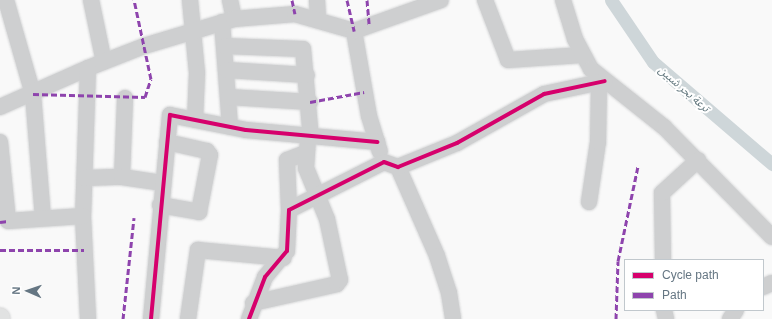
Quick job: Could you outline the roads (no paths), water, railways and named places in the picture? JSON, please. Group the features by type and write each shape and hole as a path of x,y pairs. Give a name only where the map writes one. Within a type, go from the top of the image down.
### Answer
{"street":[{"path":"6,0 32,94 42,218"},
{"path":"91,0 104,62"},
{"path":"190,0 195,30 195,120"},
{"path":"230,0 225,46 230,127"},
{"path":"317,0 318,18"},
{"path":"0,107 88,68 262,7 318,18 354,31 424,3 441,0"},
{"path":"485,0 508,60 582,55"},
{"path":"563,0 582,55 602,82 664,127 772,237"},
{"path":"354,31 377,142 391,164 437,256 449,293 453,319"},
{"path":"225,46 302,48 310,102 308,175 317,193 335,250 339,282 254,303"},
{"path":"88,68 83,216 88,319"},
{"path":"227,70 307,75"},
{"path":"289,210 317,193 391,164 458,143 544,94 602,82"},
{"path":"589,202 598,142 602,82"},
{"path":"229,97 310,102"},
{"path":"122,177 125,98"},
{"path":"151,319 162,183 170,115 308,143 377,142"},
{"path":"0,142 8,221 83,216"},
{"path":"160,205 199,212 210,155 207,151 167,142"},
{"path":"249,319 254,303 266,277 284,258 288,243 289,210 287,160 308,143"},
{"path":"663,259 662,193 698,160"},
{"path":"85,178 122,177 162,183"},
{"path":"188,319 198,250 284,258"}],"waterway":[{"name":"ترعة بحر شبين","path":"611,0 653,62 772,164"}]}
